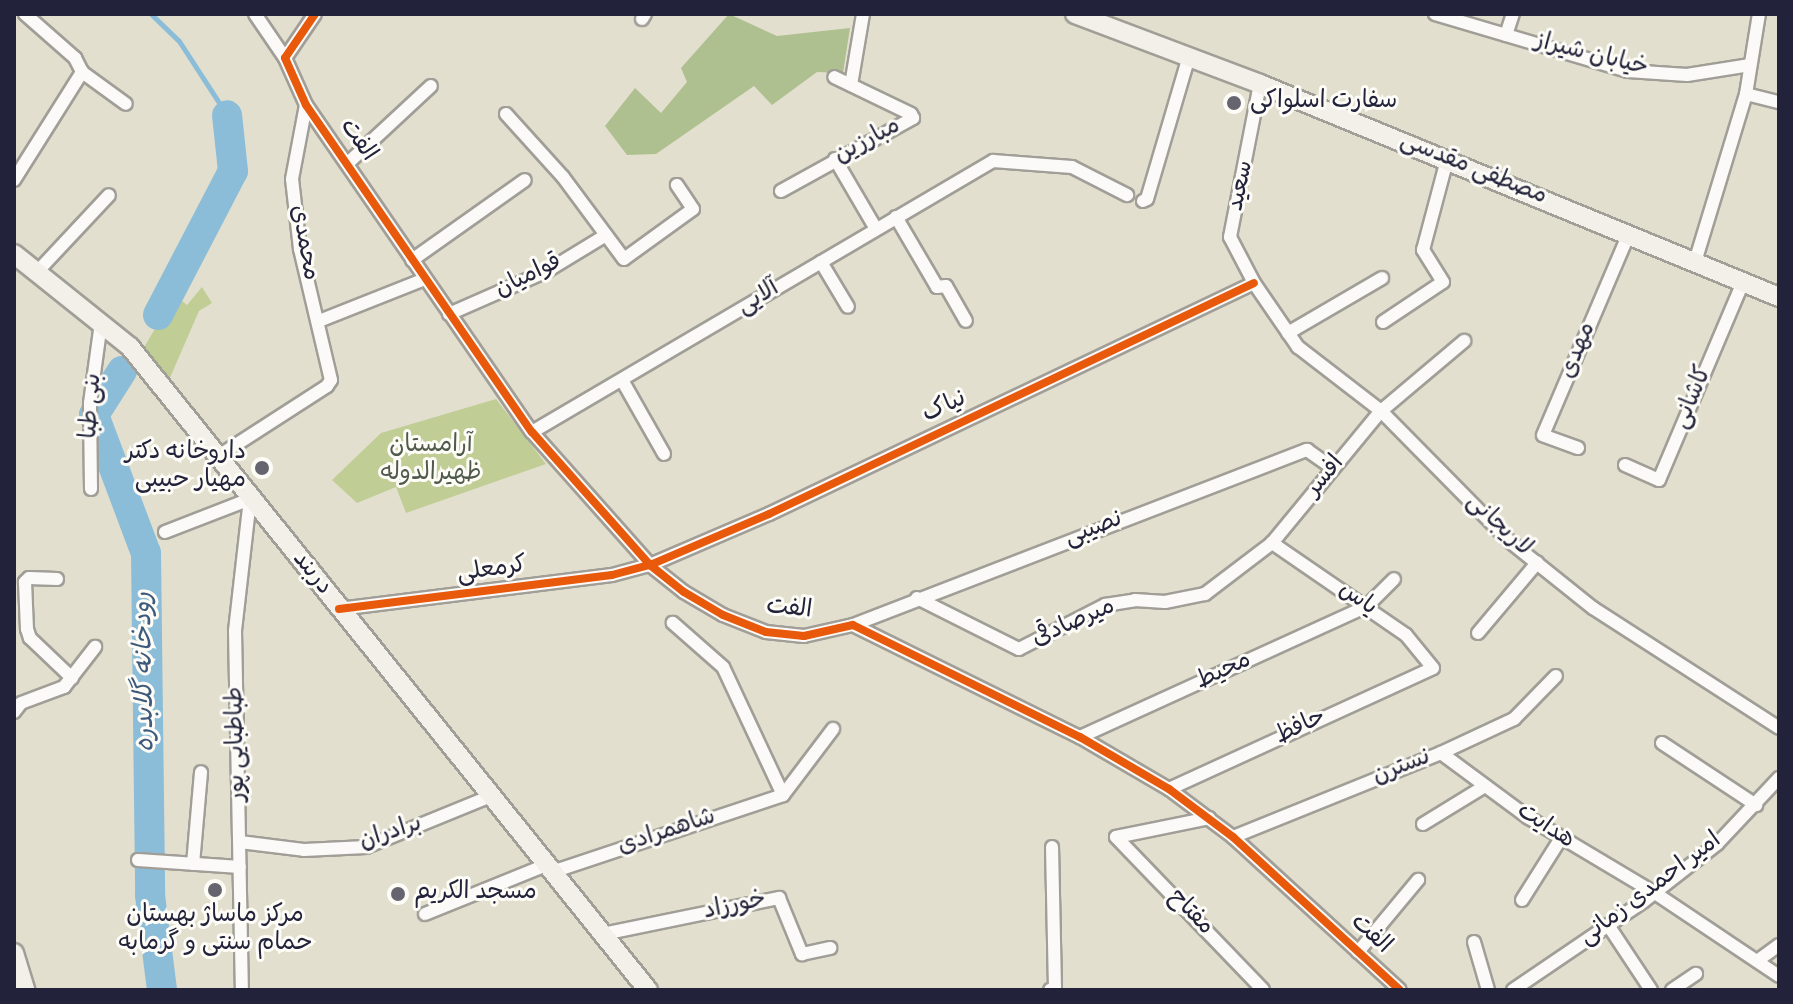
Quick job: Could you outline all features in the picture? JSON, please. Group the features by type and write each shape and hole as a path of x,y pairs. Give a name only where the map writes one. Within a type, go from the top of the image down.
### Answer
{"main road":[{"name":"مصطفی مقدسی","path":"1076,14 1260,84 1779,297"},
{"name":"دربند","path":"17,259 130,347 648,990"},
{"path":"14,953 25,990"}],"street":[{"path":"25,14 75,58 82,72 126,104"},
{"path":"255,14 285,58 306,105"},
{"path":"285,58 315,14"},
{"path":"834,77 851,85 863,14"},
{"name":"خیابان شیراز","path":"1435,14 1628,71 1687,75 1750,65"},
{"path":"1506,35 1513,14"},
{"path":"1695,262 1746,94 1759,14"},
{"path":"1143,201 1147,199 1189,56"},
{"path":"14,180 82,72"},
{"name":"سعید","path":"1254,283 1230,237 1260,84"},
{"name":"مبارزین","path":"781,191 913,118 911,114 851,85"},
{"path":"348,163 431,86"},
{"path":"1746,94 1779,102"},
{"name":"الفت","path":"306,105 532,432 650,565 684,592 723,615 766,632 804,636 853,625 1080,737 1169,789 1209,818 1400,990"},
{"name":"محمدی","path":"217,457 327,386 331,380 300,249 292,179 306,105"},
{"path":"506,114 563,177 624,259 693,209 677,185"},
{"path":"835,159 876,229"},
{"path":"1383,322 1443,282 1423,250 1447,160"},
{"name":"آلایی","path":"532,432 993,161 1072,167 1127,195"},
{"path":"412,260 525,180"},
{"path":"37,272 109,195"},
{"path":"896,217 937,287 947,287 966,321"},
{"name":"مهدی","path":"1578,448 1543,435 1629,233"},
{"name":"قوامیان","path":"449,314 547,271 606,235"},
{"path":"821,262 848,307"},
{"path":"1288,333 1382,278"},
{"path":"319,321 425,279"},
{"name":"کاشانی","path":"1625,465 1659,480 1743,282"},
{"name":"لاریجانی","path":"1254,283 1298,347 1381,411 1508,540 1593,608 1779,728"},
{"name":"نیاک","path":"650,565 769,514 1254,283"},
{"name":"بنی طبا","path":"91,489 90,403 101,323"},
{"name":"افسر","path":"1272,543 1381,411 1464,341"},
{"path":"622,380 664,454"},
{"name":"نصیبی","path":"853,625 1307,450 1333,468"},
{"path":"165,532 250,499"},
{"name":"طباطبایی پور","path":"242,990 235,631 250,499"},
{"name":"میرصادقی","path":"917,598 1019,649 1105,605 1135,600 1165,602 1205,594 1272,543"},
{"name":"یاس","path":"1272,543 1406,635 1433,668"},
{"path":"1478,633 1537,563"},
{"name":"کرمعلی","path":"339,609 597,577 650,565"},
{"path":"57,579 26,580 28,634 72,678"},
{"path":"1367,606 1394,579"},
{"name":"محیط","path":"1080,737 1367,606"},
{"path":"673,623 723,667 783,795 833,729"},
{"path":"16,704 64,687 95,647"},
{"name":"حافظ","path":"1169,789 1433,668"},
{"name":"نسترن","path":"1233,837 1441,753 1514,719 1556,676"},
{"path":"1662,743 1756,805"},
{"name":"هدایت","path":"1441,753 1561,838 1655,893 1779,976"},
{"path":"193,864 201,772"},
{"name":"امیر احمدی زمانی","path":"1513,990 1655,893 1717,844 1779,778"},
{"path":"1423,824 1485,786"},
{"name":"شاهمرادی","path":"425,914 549,868 783,795"},
{"name":"برادران","path":"240,842 304,850 366,847 491,796"},
{"name":"مفتاح","path":"1209,818 1116,837 1263,990"},
{"path":"1522,900 1561,838"},
{"path":"1050,990 1055,989 1052,847"},
{"path":"138,860 240,867"},
{"path":"1358,952 1418,880"},
{"name":"خورزاد","path":"603,934 779,898 802,954 830,948"},
{"path":"1608,925 1651,990"},
{"path":"1474,942 1488,990"},
{"path":"1757,961 1779,945"},
{"path":"1672,990 1696,974"}],"green space":[{"path":"729,14 777,36 850,28 843,73 817,72 772,105 754,86 656,154 627,155 605,126 635,88 661,113 687,82 681,68"},
{"path":"202,287 212,303 199,311 169,380 143,349 175,295 187,305"},
{"name":"آرامستان ظهیرالدوله","path":"496,399 546,464 406,513 396,487 357,503 332,480 381,433"}],"waterway":[{"name":"رودخانه گلابدره","path":"151,14 179,41 227,115"},
{"name":"رودخانه گلابدره","path":"158,315 233,171 227,115"},
{"name":"رودخانه گلابدره","path":"122,371 94,415 146,553 150,895 162,990"}],"cycle path":[{"path":"315,14 285,58 306,105 532,432 650,565 684,592 723,615 766,632 804,636 853,625 1080,737 1169,789 1233,837 1400,990"},
{"path":"339,609 612,575 650,565 769,514 1254,283"}],"place":[{"name":"سفارت اسلواکی","path":"1234,103"},
{"name":"داروخانه دکتر مهیار حبیبی","path":"262,468"},
{"name":"مرکز ماساژ بهستان حمام سنتی و گرمابه","path":"215,890"},
{"name":"مسجد الکریم","path":"398,894"}]}
